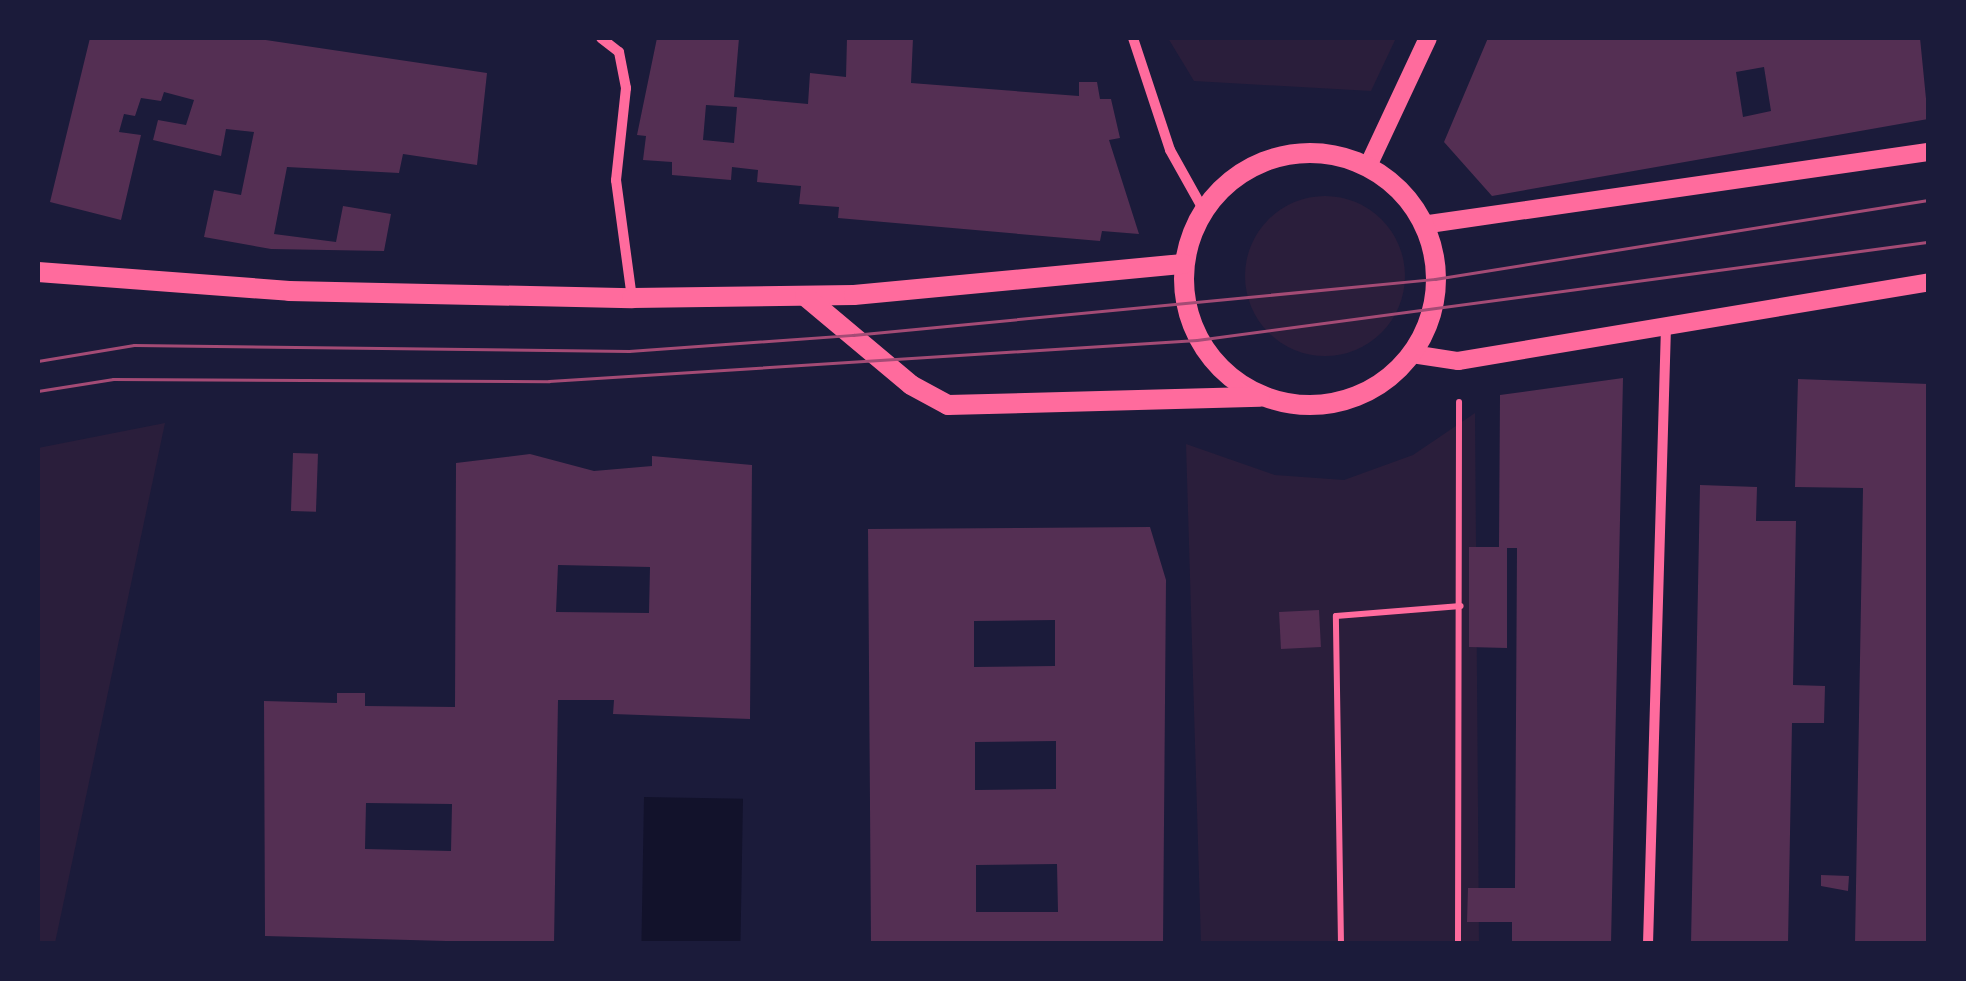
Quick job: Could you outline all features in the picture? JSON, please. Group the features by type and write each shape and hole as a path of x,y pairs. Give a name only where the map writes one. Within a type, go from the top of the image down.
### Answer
{"main road":[{"path":"805,296 911,385 948,405 1262,398 1337,403 1381,384 1412,354 1432,314 1429,224 1368,166 1294,153 1244,171 1203,209 1184,264 1198,340 1262,398"},
{"path":"38,272 288,291 632,298 805,296 1184,264"}],"street":[{"path":"602,38 619,52 626,88 616,180 632,298"},
{"path":"1133,38 1170,150 1203,209"},
{"path":"1368,166 1428,38"},
{"path":"1429,224 1928,152"},
{"path":"1412,354 1458,361 1928,282"},
{"path":"1648,944 1666,326"}],"path":[{"path":"1458,361 1462,606 1458,944"},
{"path":"1341,944 1336,616 1462,606"}],"shaded area":[{"path":"1168,38 1396,38 1371,91 1194,81"},
{"path":"1325,196 1356,202 1382,219 1399,245 1405,276 1399,307 1382,333 1356,350 1325,356 1294,350 1268,333 1251,307 1245,276 1251,245 1268,219 1294,202"},
{"path":"1475,413 1479,943 1201,943 1186,444 1275,475 1344,480 1413,455"},
{"path":"165,423 55,943 38,943 38,448"},
{"path":"644,797 743,799 740,944 641,943"}],"building":[{"path":"90,38 253,38 487,73 477,165 403,154 399,173 287,167 274,234 336,242 343,206 391,214 384,251 271,249 204,237 214,190 241,195 254,132 226,129 221,156 153,140 158,120 186,125 194,100 164,92 161,101 141,98 135,116 124,114 119,132 141,135 121,220 50,202"},
{"path":"657,38 739,38 734,97 808,104 810,73 846,77 847,38 913,38 911,83 1079,96 1079,82 1097,82 1100,99 1111,99 1120,138 1109,140 1139,234 1102,231 1100,241 838,218 839,207 799,204 801,186 757,182 758,170 732,167 731,180 672,175 672,162 643,160 646,136 637,135","holes":["706,105 737,107 734,143 703,140"]},
{"path":"1488,38 1920,38 1928,119 1492,196 1444,142","holes":["1764,67 1771,111 1743,117 1736,72"]},
{"path":"1623,378 1611,944 1512,944 1512,922 1467,922 1468,888 1515,888 1517,548 1507,548 1507,648 1469,647 1469,547 1499,547 1500,395"},
{"path":"1798,379 1928,384 1928,944 1855,944 1863,488 1795,487"},
{"path":"293,453 318,454 316,512 291,511"},
{"path":"530,454 594,471 652,466 652,456 752,465 750,719 613,714 614,700 558,700 554,944 265,936 264,701 337,703 337,693 365,693 365,706 455,707 456,463","holes":["558,565 650,567 649,613 556,612","366,803 452,804 451,851 365,849"]},
{"path":"1700,485 1757,487 1756,521 1796,521 1793,685 1825,686 1824,723 1792,723 1788,944 1691,944"},
{"path":"1150,527 1166,580 1163,944 871,944 868,529","holes":["1055,620 1055,666 974,667 974,621","1056,741 1056,789 975,790 975,742","1057,864 1058,912 976,912 976,865"]},
{"path":"1319,610 1321,647 1281,649 1279,612"},
{"path":"1821,875 1849,876 1848,891 1821,886"}],"tram line":[{"path":"38,361 134,345 629,351 853,335 1435,279 1928,200"},
{"path":"38,391 113,379 549,381 1197,340 1928,242"}]}
